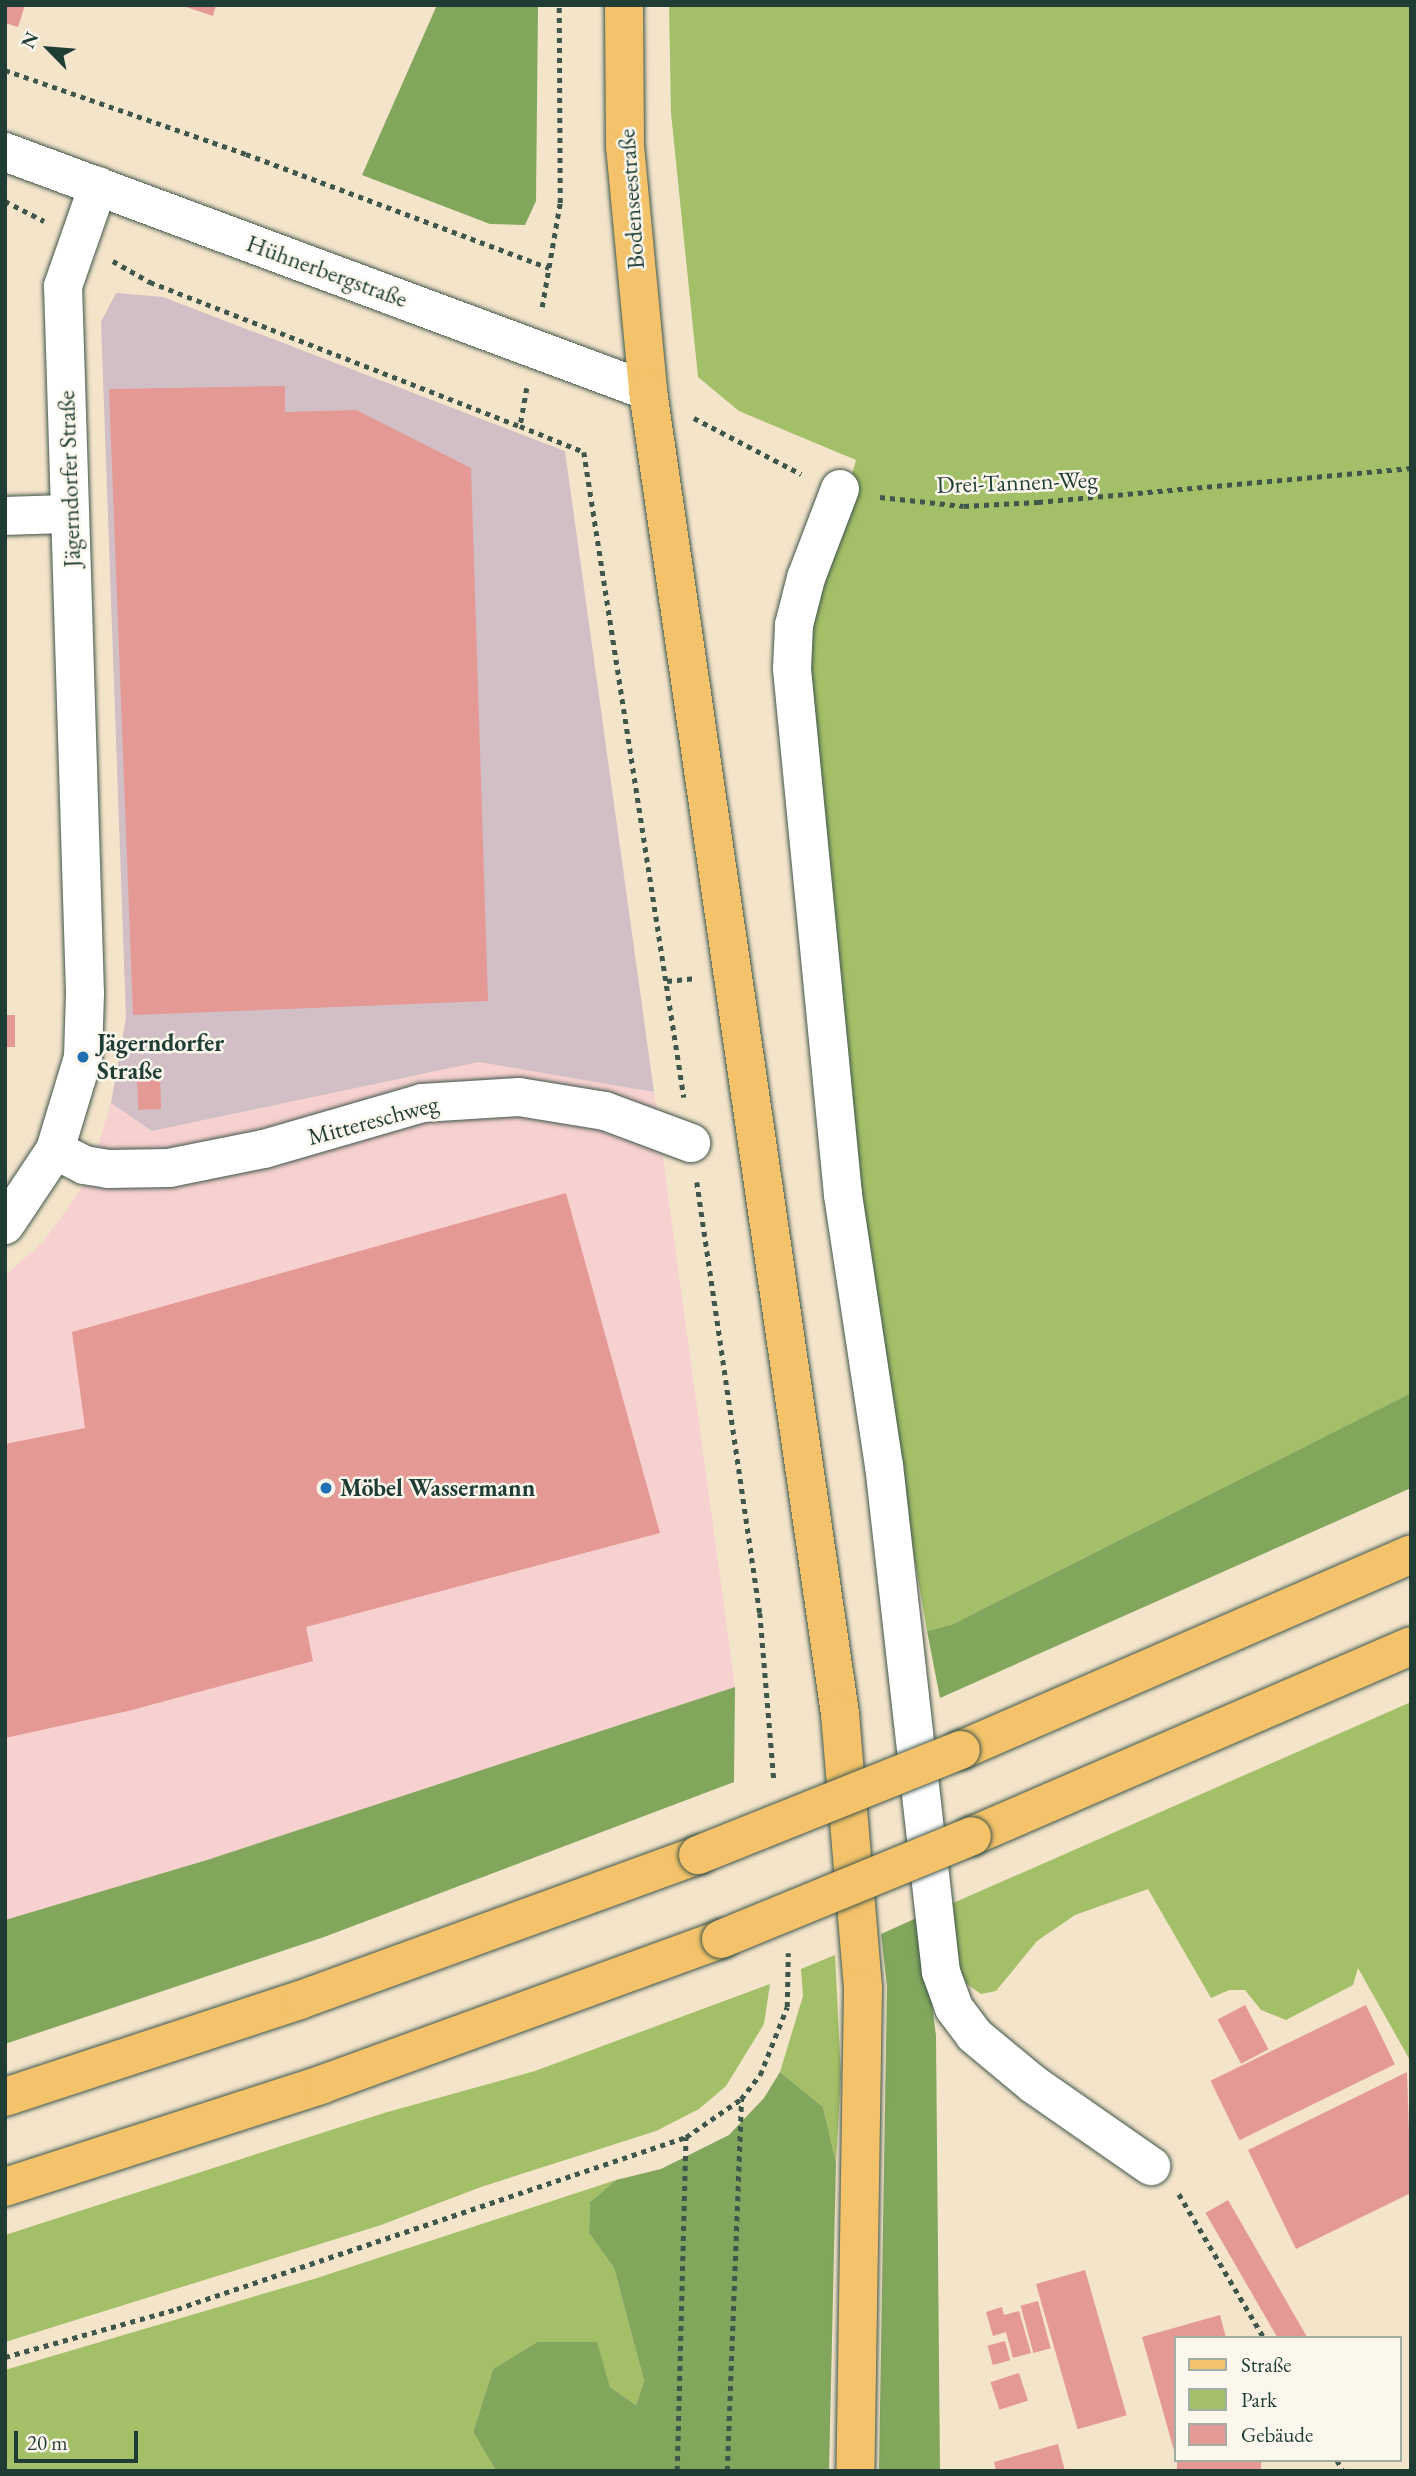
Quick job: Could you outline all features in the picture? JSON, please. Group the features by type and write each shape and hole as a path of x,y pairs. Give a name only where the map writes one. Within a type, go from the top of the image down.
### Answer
{"main road":[{"name":"Bodenseestraße","path":"624,5 625,146 648,391 840,1714 863,1988 855,2471"},
{"path":"5,2097 300,2000 698,1855 961,1750 1411,1554"},
{"path":"5,2187 323,2084 721,1939 972,1836 1411,1646"}],"street":[{"name":"Hühnerbergstraße","path":"5,152 648,391"},
{"name":"Jägerndorfer Straße","path":"5,1225 55,1150 83,1057 85,993 63,286 98,187"},
{"path":"840,489 806,578 794,625 792,669 843,1195 884,1465 941,1972 954,2008 974,2035 1033,2084 1151,2166"},
{"path":"5,516 70,514"},
{"name":"Mittereschweg","path":"55,1150 84,1165 109,1169 169,1168 264,1149 422,1103 519,1097 605,1111 691,1143"}],"path":[{"path":"520,426 561,203 559,5"},
{"path":"5,70 271,162 549,268"},
{"path":"5,201 14,204"},
{"path":"150,282 584,452 691,1143 760,1613 775,1793"},
{"name":"Drei-Tannen-Weg","path":"648,391 729,438 840,489 964,506 1411,468"},
{"path":"5,2357 177,2309 686,2137 741,2099 760,2075 787,2007 788,1944"},
{"path":"727,2471 741,2099"},
{"path":"677,2471 686,2137"},
{"path":"1151,2166 1173,2184 1263,2336"}],"shaded area":[{"path":"116,293 163,297 565,451 654,1092 479,1062 152,1131 111,1103 126,1018 101,322"},
{"name":"Möbel Wassermann","path":"479,1062 654,1092 735,1687 207,1860 5,1920 5,1276 44,1241 88,1179 111,1103 152,1131"}],"green space":[{"path":"437,5 538,5 536,201 525,225 490,224 362,175"},
{"path":"669,5 1411,5 1411,1393 953,1624 927,1631 884,1380 850,1134 807,639 856,460 739,411 698,377 671,113"},
{"path":"1411,1393 1411,1488 940,1698 927,1631 953,1624"},
{"path":"735,1687 734,1782 324,1937 5,2044 5,1920 207,1860"},
{"path":"1411,1702 1411,2062 1358,1968 1353,1985 1286,2020 1261,2010 1245,1990 1229,1990 1211,1998 1148,1889 1075,1915 1037,1941 996,1991 981,1994 964,1982 953,1963 944,1907"},
{"path":"921,1916 936,2036 940,2471 879,2471 887,1986 881,1934"},
{"path":"835,1955 841,2075 836,2163 823,2107 780,2072 803,1996 801,1969"},
{"path":"770,1984 764,2024 726,2086 699,2109 656,2131 481,2187 381,2225 5,2342 5,2235 384,2113 535,2071"},
{"path":"780,2072 823,2107 836,2163 829,2471 496,2471 473,2432 493,2369 537,2342 597,2342 610,2387 636,2405 644,2381 614,2268 589,2233 590,2202 616,2180 661,2169 729,2135 764,2098"},
{"path":"616,2180 590,2202 589,2233 614,2268 644,2381 636,2405 610,2387 596,2342 537,2342 493,2369 473,2432 496,2471 5,2471 5,2370 317,2278"}],"building":[{"path":"5,5 25,5 18,27 5,23"},
{"path":"180,5 216,5 213,16"},
{"path":"285,386 285,412 356,410 471,468 488,1001 133,1015 109,389"},
{"path":"5,1015 15,1015 15,1047 5,1047"},
{"path":"160,1075 161,1109 138,1110 137,1076"},
{"name":"Möbel Wassermann","path":"566,1193 660,1533 306,1627 313,1661 128,1711 5,1738 5,1444 85,1428 72,1332"},
{"path":"1245,2005 1268,2049 1241,2064 1218,2020"},
{"path":"1366,2005 1395,2064 1239,2140 1211,2081"},
{"path":"1407,2072 1411,2193 1296,2249 1248,2150"},
{"path":"1228,2200 1307,2336 1276,2336 1205,2213"},
{"path":"1085,2270 1127,2415 1078,2429 1036,2284"},
{"path":"1038,2301 1051,2348 1033,2353 1021,2306"},
{"path":"1002,2307 1004,2315 1019,2311 1031,2353 1013,2358 1006,2332 993,2336 986,2312"},
{"path":"1220,2315 1225,2336 1174,2336 1174,2450 1142,2337"},
{"path":"1005,2341 1010,2360 993,2365 988,2346"},
{"path":"1019,2373 1028,2401 999,2410 990,2382"},
{"path":"1058,2444 1065,2471 996,2471 994,2462"},
{"path":"1177,2462 1261,2462 1261,2471 1177,2471"}],"place":[{"name":"Jägerndorfer Straße","path":"83,1057"},
{"name":"Möbel Wassermann","path":"326,1488"}]}
